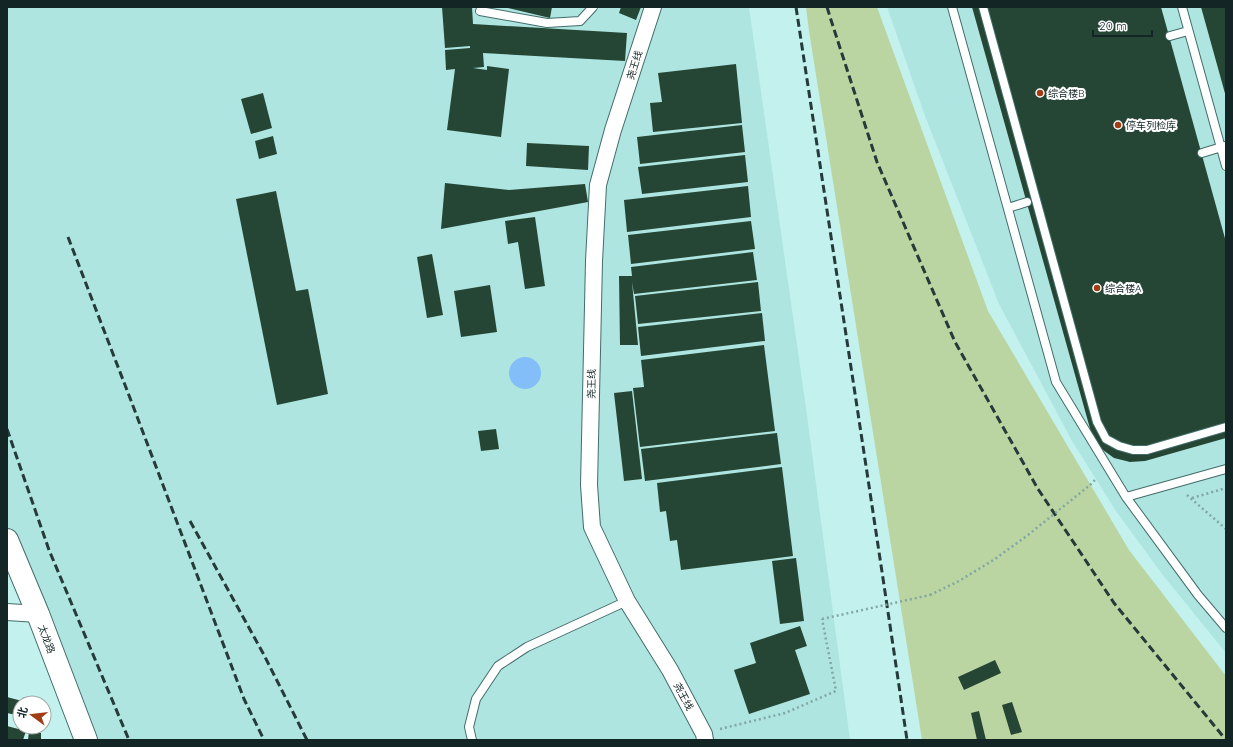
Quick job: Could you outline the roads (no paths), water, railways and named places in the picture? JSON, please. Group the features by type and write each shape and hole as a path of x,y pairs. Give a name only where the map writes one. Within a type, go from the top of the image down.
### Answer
{"street":[{"name":"尧王线","path":"653,7 613,130 598,185 594,261 589,485 592,527 627,601 670,670 705,737"},
{"name":"太龙路","path":"7,540 38,614 86,740"},
{"path":"7,612 38,614"}],"lane":[{"path":"480,11 547,23 580,21 593,7"},
{"path":"952,7 1056,382 1126,498 1198,595 1226,628"},
{"path":"983,7 1097,422 1106,439 1119,446 1132,450 1147,450 1226,427"},
{"path":"1182,7 1223,147 1226,166"},
{"path":"1170,36 1188,31"},
{"path":"1202,153 1223,147"},
{"path":"1008,208 1027,202"},
{"path":"1126,498 1226,469"},
{"path":"472,740 469,727 476,699 498,666 527,647 627,601"}],"water":[{"path":"522,357 528,357 537,361 541,373 537,385 528,389 522,389 513,385 509,376 509,370 513,361"}],"railway":[{"path":"796,7 907,740"},
{"path":"827,7 877,162 955,342 1038,489 1114,603 1226,740"},
{"path":"68,237 244,699 264,740"},
{"path":"7,429 49,550 129,740"},
{"path":"190,521 264,655 307,740"}],"place":[{"name":"综合楼B","path":"1040,93"},
{"name":"停车列检库","path":"1118,125"},
{"name":"综合楼A","path":"1097,288"}]}
